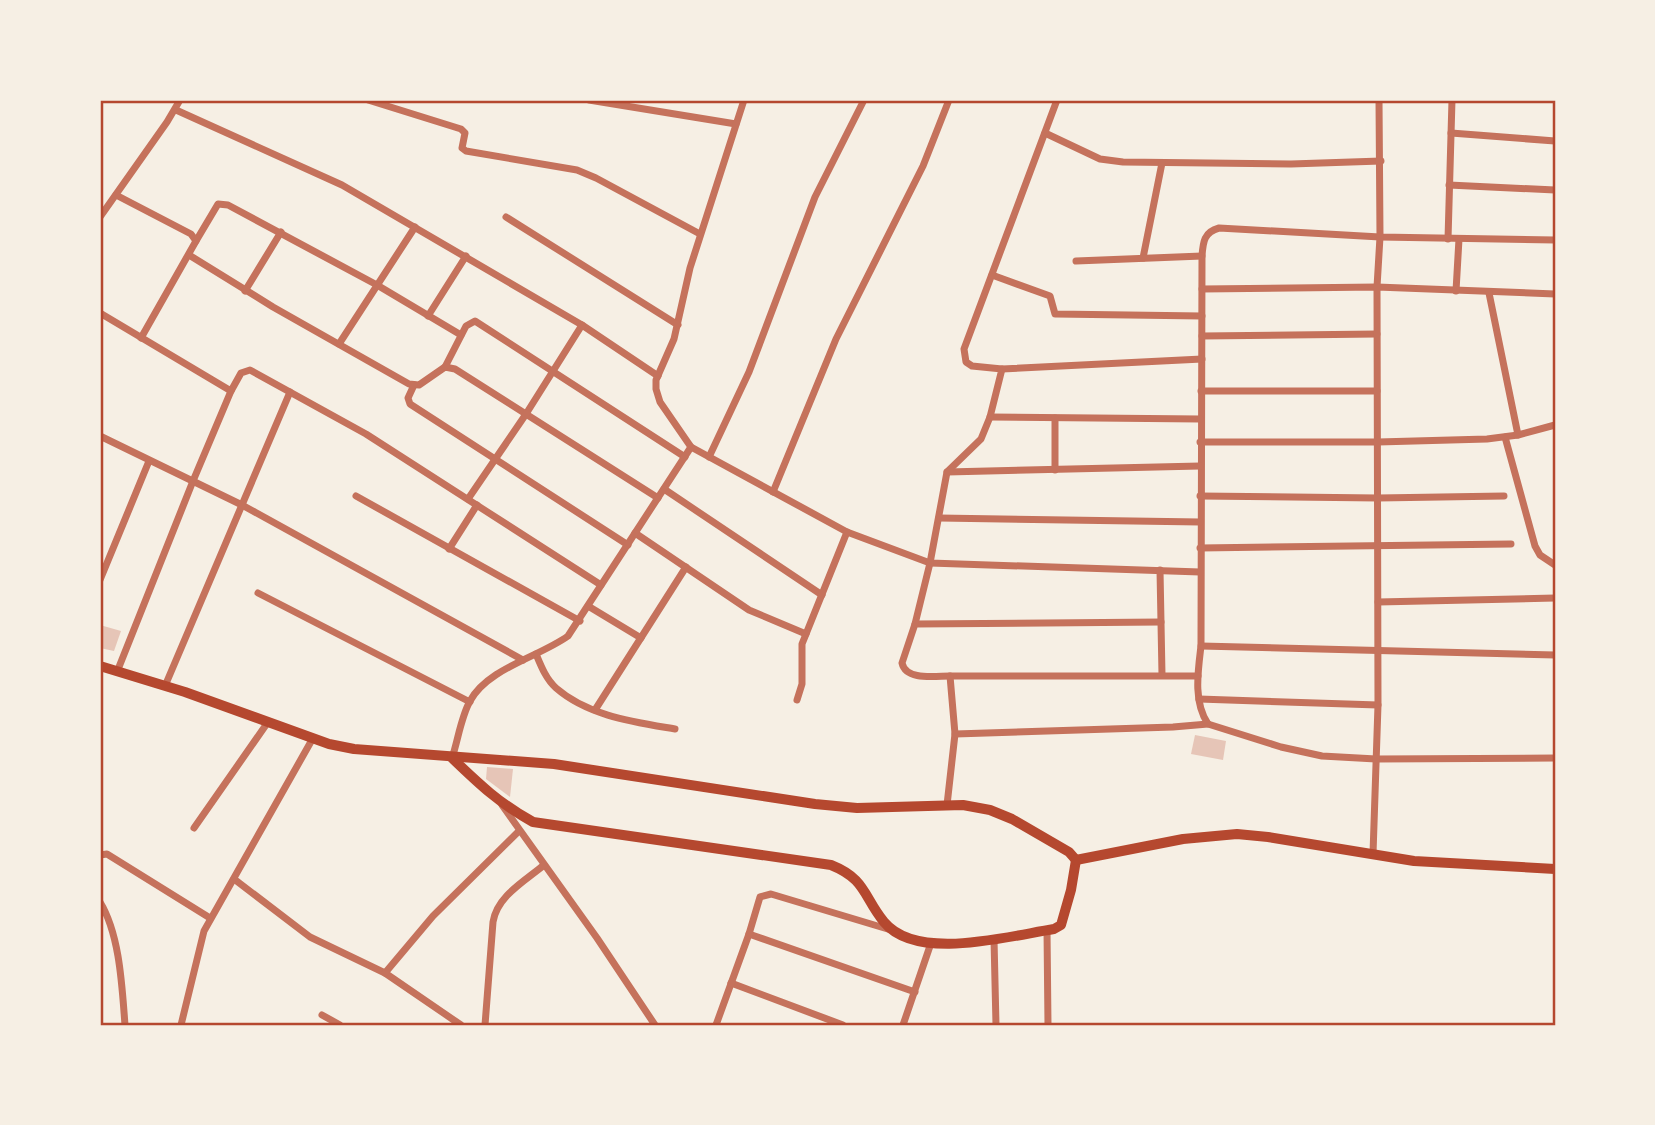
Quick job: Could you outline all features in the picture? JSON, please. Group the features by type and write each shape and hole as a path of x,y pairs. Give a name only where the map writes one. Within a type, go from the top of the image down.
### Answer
{"main road":[{"path":"100,666 313,738 354,749 554,764 857,808 947,805 981,808 1012,819 1069,852 1076,860"},
{"path":"452,758 502,805 533,822 831,865 847,871 859,882 891,930 905,937 931,943 994,939 1061,925 1076,860"},
{"path":"1076,860 1183,839 1237,834 1268,836 1432,863 1555,869"}],"street":[{"path":"100,217 176,110 180,100"},
{"path":"368,100 461,129 464,134 462,148 466,151 557,165 596,178 701,234"},
{"path":"589,100 736,124"},
{"path":"744,100 690,268 678,326 658,376 656,389 660,402 691,447 847,532 930,563 1200,572"},
{"path":"709,457 749,372 815,197 864,100"},
{"path":"773,492 836,340 923,166 949,100"},
{"path":"1057,100 963,356 965,362 972,366 1003,369 1202,359"},
{"path":"1374,854 1378,705 1377,287 1381,161 1379,100"},
{"path":"1448,239 1452,100"},
{"path":"176,110 334,181 582,325 658,376"},
{"path":"1451,133 1555,141"},
{"path":"1045,134 1100,159 1162,163 1291,164 1381,161"},
{"path":"1143,258 1162,163"},
{"path":"1449,185 1555,190"},
{"path":"116,195 191,234 196,241"},
{"path":"141,338 214,208 222,203 377,285 461,335"},
{"path":"506,217 678,326"},
{"path":"339,344 415,227"},
{"path":"1209,724 1202,715 1198,676 1201,646 1202,256 1206,235 1219,228 1448,239 1555,240"},
{"path":"245,290 281,232"},
{"path":"1456,291 1459,239"},
{"path":"189,255 245,290 414,385 423,383 445,368 461,335 469,323 475,321 685,457"},
{"path":"428,316 466,256"},
{"path":"1076,261 1202,256"},
{"path":"992,275 1050,296 1055,314 1202,316"},
{"path":"1202,289 1377,287 1555,294"},
{"path":"1489,293 1518,435"},
{"path":"100,313 231,391"},
{"path":"468,499 582,325"},
{"path":"1202,335 1377,334"},
{"path":"445,368 455,369 658,498"},
{"path":"1003,369 981,439 947,472 930,563 902,663 903,668 914,675 950,676 1198,676"},
{"path":"117,672 231,391 241,373 250,370 366,434 601,585"},
{"path":"414,385 408,398 410,404 628,545"},
{"path":"165,686 290,391"},
{"path":"1201,391 1377,391"},
{"path":"990,417 1200,419"},
{"path":"1055,418 1055,470"},
{"path":"1200,442 1378,442 1505,437 1555,425"},
{"path":"100,436 242,505 523,660"},
{"path":"1505,437 1535,546 1540,555 1555,565"},
{"path":"452,758 470,702 479,690 498,674 553,647 568,636 691,447"},
{"path":"100,580 149,461"},
{"path":"947,472 1200,466"},
{"path":"664,489 822,595"},
{"path":"356,496 580,621"},
{"path":"1200,496 1504,496"},
{"path":"449,549 477,505"},
{"path":"939,518 1200,522"},
{"path":"797,700 802,684 801,653 806,634 847,532"},
{"path":"635,533 749,610 806,634"},
{"path":"1200,548 1511,544"},
{"path":"595,710 686,567"},
{"path":"1160,570 1162,675"},
{"path":"258,593 470,702"},
{"path":"1378,601 1555,598"},
{"path":"588,606 641,638"},
{"path":"915,624 1161,622"},
{"path":"1201,646 1555,655"},
{"path":"536,654 545,674 555,687 577,702 630,722 675,729"},
{"path":"947,805 955,734 950,676"},
{"path":"1199,699 1378,705"},
{"path":"194,828 268,722"},
{"path":"955,734 1209,724 1303,753 1376,760 1555,758"},
{"path":"181,1025 198,947 210,918 313,738"},
{"path":"502,805 654,1025"},
{"path":"385,973 433,916 519,831"},
{"path":"100,855 107,854 210,918"},
{"path":"485,1025 497,907 544,865"},
{"path":"234,879 310,937 385,973 461,1025"},
{"path":"716,1025 760,897 765,894 891,930"},
{"path":"101,905 114,938 125,1025"},
{"path":"1047,930 1048,1025"},
{"path":"749,934 915,992"},
{"path":"994,939 996,1025"},
{"path":"903,1025 931,943"},
{"path":"732,983 843,1025"},
{"path":"322,1015 340,1025"}],"building":[{"path":"100,625 121,631 114,651 100,648"},
{"path":"1195,735 1226,741 1223,760 1191,754"},
{"path":"487,767 513,769 510,797 486,779"}]}
